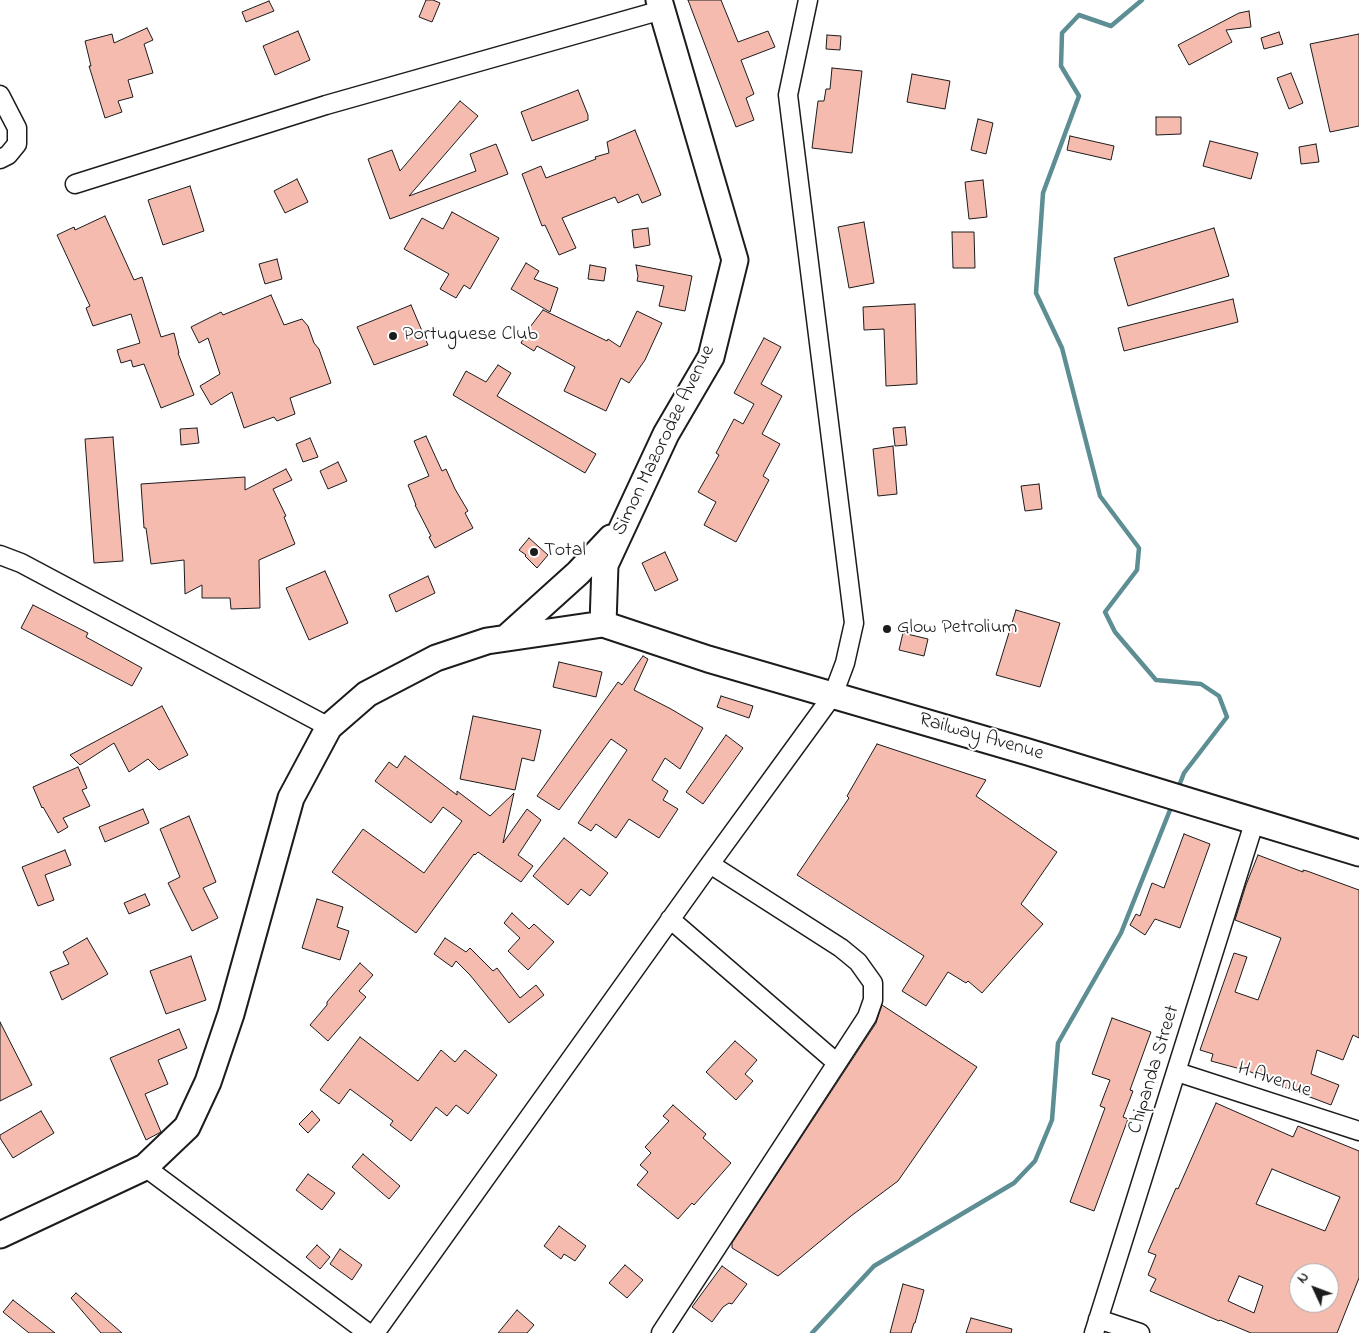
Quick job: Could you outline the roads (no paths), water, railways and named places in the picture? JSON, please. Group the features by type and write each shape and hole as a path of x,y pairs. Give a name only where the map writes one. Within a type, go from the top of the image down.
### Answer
{"main road":[{"name":"Simon Mazorodze Avenue","path":"603,624 605,566 666,434 711,357 735,260 661,5"},
{"path":"506,638 578,573 621,528"},
{"name":"Railway Avenue","path":"603,624 708,659 1203,804 1359,853"},
{"path":"0,1235 145,1167 187,1127 208,1082 231,1014 291,798 329,727 367,694 436,658 487,641 603,624"}],"street":[{"path":"375,1333 670,919 833,695 845,663 854,622 788,95 808,0"},
{"path":"75,184 326,105 661,5"},
{"path":"0,95 17,128 17,144 8,155 0,159"},
{"path":"0,555 20,563 329,727"},
{"name":"Chipanda Street","path":"1096,1326 1255,820"},
{"path":"661,1333 867,1017 873,1000 873,983 858,962 841,948 710,864"},
{"path":"670,919 837,1063"},
{"name":"H Avenue","path":"1177,1072 1359,1130"},
{"path":"145,1167 368,1333"},
{"path":"1096,1326 1140,1333"}],"waterway":[{"path":"1142,0 1111,26 1079,15 1062,33 1061,66 1079,96 1043,193 1036,293 1062,348 1100,496 1139,548 1137,570 1105,612 1115,632 1156,680 1201,684 1219,696 1227,717 1184,773 1177,791"},
{"path":"812,1333 874,1266 1014,1183 1035,1161 1052,1120 1058,1043 1121,933 1172,805"}],"place":[{"name":"Portuguese Club","path":"393,336"},
{"name":"Total","path":"534,552"},
{"name":"Glow Petrolium","path":"887,629"}]}
